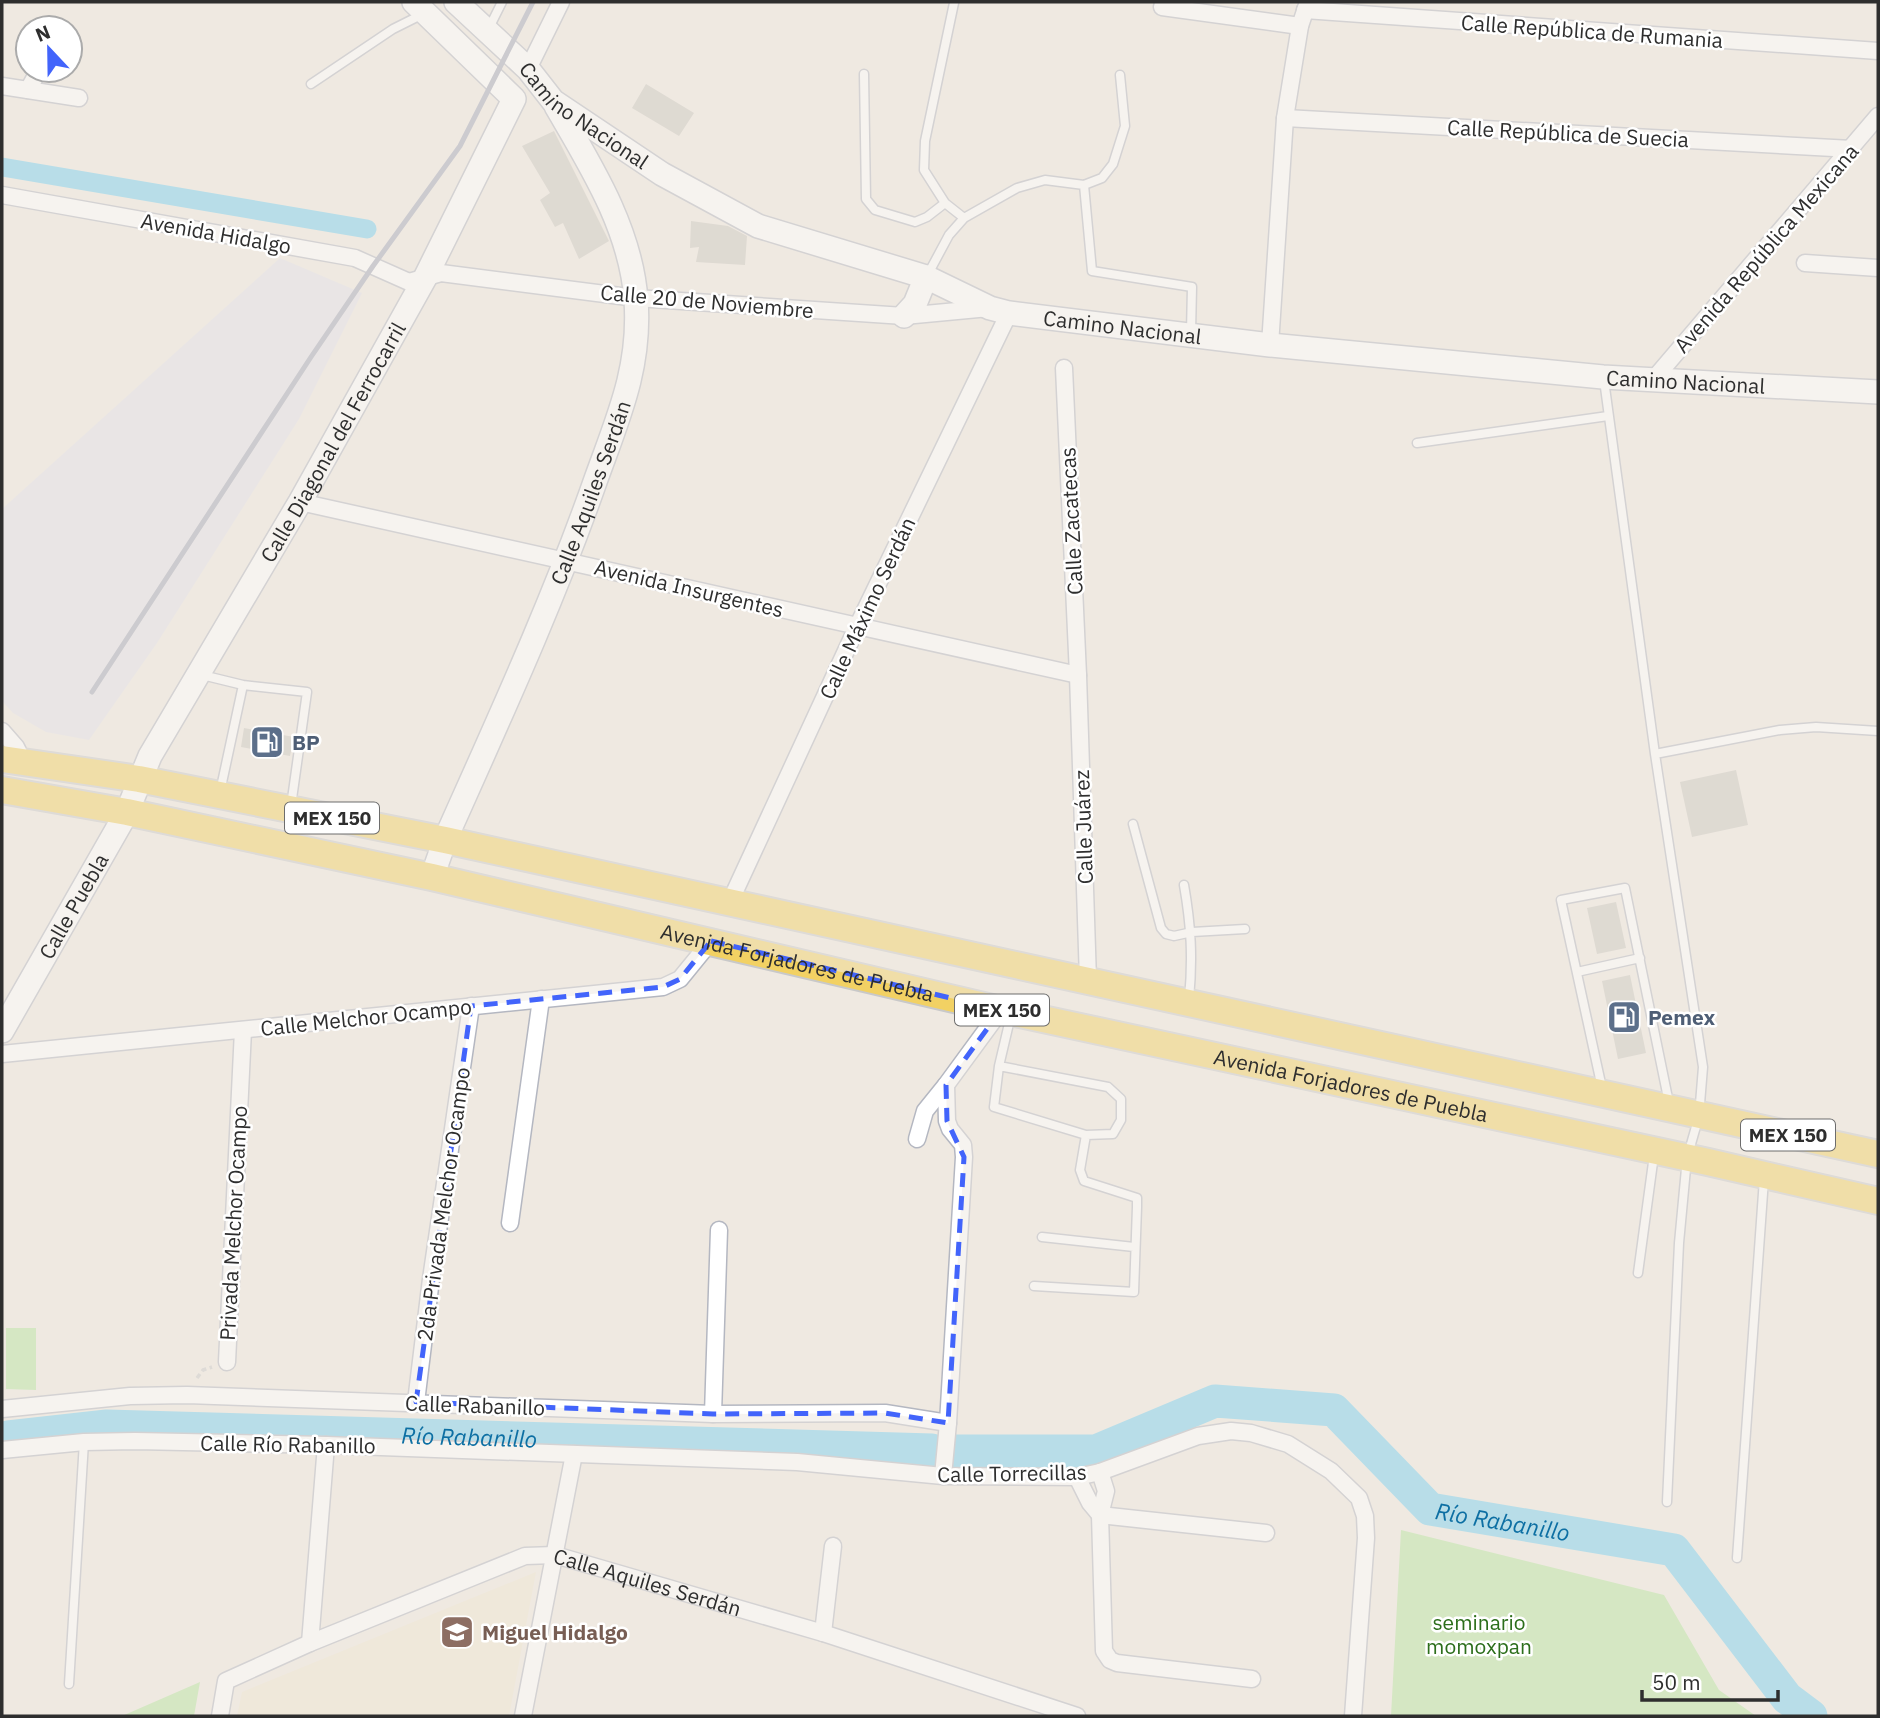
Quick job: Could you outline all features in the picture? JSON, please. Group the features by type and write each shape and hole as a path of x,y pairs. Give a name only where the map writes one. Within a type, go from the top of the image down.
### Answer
{"main road":[{"name":"Camino Nacional","path":"456,2 528,69 553,101 662,174 758,226 926,277 1000,310 1270,345 1603,377 1878,392"},
{"name":"Camino Nacional","path":"419,7 514,99"},
{"name":"Calle Diagonal del Ferrocarril","path":"139,779 300,502 425,278 514,99"},
{"name":"Calle Aquiles Serdán","path":"432,877 445,841 568,560 630,383 637,338 636,298 625,243 596,173 553,101"},
{"path":"904,316 915,304 926,277"},
{"name":"Avenida Forjadores de Puebla","path":"12,760 139,779 445,841 1878,1154"},
{"name":"Calle Puebla","path":"2,1031 127,812 139,779"},
{"name":"Avenida Forjadores de Puebla","path":"2,790 127,812 432,877 1006,1011 1878,1201"}],"street":[{"path":"528,69 561,2"},
{"path":"1270,345 1285,118 1300,26 1307,6"},
{"name":"Calle República de Rumania","path":"1307,6 1878,51"},
{"path":"1162,7 1300,26"},
{"path":"28,90 31,84"},
{"path":"2,86 79,98"},
{"name":"Avenida República Mexicana","path":"1653,380 1878,116"},
{"name":"Calle República de Suecia","path":"1285,118 1852,149"},
{"name":"Avenida Hidalgo","path":"2,195 355,258 409,282 425,278"},
{"path":"1805,263 1878,268"},
{"name":"Calle 20 de Noviembre","path":"425,278 441,273 636,298 904,316 1000,310"},
{"name":"Calle Máximo Serdán","path":"729,904 1000,310"},
{"name":"Calle Zacatecas","path":"1063,368 1078,675"},
{"name":"Avenida Insurgentes","path":"300,502 1078,675"},
{"name":"Calle Juárez","path":"1078,675 1088,980"},
{"path":"2,731 16,747 12,760"},
{"name":"Calle Melchor Ocampo","path":"2,1054 672,984 680,979 711,941"},
{"path":"510,1223 541,999"},
{"name":"2da Privada Melchor Ocampo","path":"416,1402 471,1006"},
{"path":"917,1139 925,1111 1006,1011"},
{"name":"Privada Melchor Ocampo","path":"227,1362 243,1030"},
{"path":"943,1476 964,1157 963,1145 947,1121 946,1085"},
{"path":"713,1414 719,1230"},
{"name":"Calle Rabanillo","path":"2,1409 130,1396 187,1395 713,1414 885,1413 948,1423"},
{"name":"Calle Torrecillas","path":"797,1462 943,1476 1077,1477 1100,1472 1198,1436 1231,1431 1288,1444 1331,1471 1359,1498 1365,1516 1366,1538 1353,1716"},
{"name":"Calle Río Rabanillo","path":"2,1450 84,1442 326,1445 797,1462"},
{"path":"310,1643 326,1445"},
{"path":"523,1716 574,1454"},
{"path":"1100,1472 1106,1491 1100,1515 1104,1651 1110,1660 1116,1663 1252,1679"},
{"path":"1077,1477 1090,1503 1100,1515 1266,1533"},
{"path":"823,1633 833,1546"},
{"name":"Calle Aquiles Serdán","path":"220,1716 226,1681 310,1643 525,1556 555,1555 823,1633 1077,1716"}],"lane":[{"path":"487,30 502,2"},
{"path":"954,3 925,141 924,170 945,203 964,218"},
{"path":"311,84 393,29 419,7"},
{"path":"864,74 866,199 875,210 915,222 927,217 945,203"},
{"path":"926,277 949,235 964,218 1017,188 1045,180 1084,185 1102,178 1113,164 1125,126 1120,75"},
{"path":"1084,185 1092,271 1192,287 1191,335"},
{"path":"1603,377 1655,754 1703,1067 1699,1116 1687,1158 1679,1243 1667,1502"},
{"path":"1417,443 1608,415"},
{"path":"199,674 243,685 307,692 291,809"},
{"path":"219,795 243,685"},
{"path":"1655,754 1780,730 1816,727 1878,731"},
{"path":"1133,824 1161,928 1166,934 1174,936 1192,932 1245,929"},
{"path":"1184,885 1192,932 1188,1002"},
{"path":"1604,1094 1561,900 1625,888 1671,1110"},
{"path":"1577,972 1640,958"},
{"path":"999,1066 1108,1087 1121,1099 1121,1120 1113,1133 1086,1135 994,1107 999,1066 1006,1011"},
{"path":"1034,1286 1134,1292 1137,1198 1084,1181 1080,1170 1086,1135"},
{"path":"1638,1273 1655,1151"},
{"path":"1737,1559 1764,1176"},
{"path":"1042,1237 1135,1247"},
{"path":"69,1684 84,1442"}],"path":[{"name":"Privada Melchor Ocampo","path":"187,1395 203,1370 227,1362"}],"highlighted area":[{"path":"711,941 1001,1010 946,1085 947,1121 964,1157 948,1423 885,1413 713,1414 416,1402 471,1006 663,987 680,979"}],"shaded area":[{"path":"280,258 362,293 299,419 157,643 89,740 46,732 13,713 2,701 2,509"},
{"name":"Miguel Hidalgo","path":"536,1572 509,1716 237,1716 242,1692"}],"green space":[{"path":"6,1328 36,1328 36,1390 6,1389"},
{"name":"seminario momoxpan","path":"1401,1530 1664,1595 1719,1690 1756,1716 1391,1716"},
{"path":"200,1682 194,1716 122,1716"}],"building":[{"path":"646,84 694,113 679,136 632,108"},
{"path":"554,131 609,241 579,259 563,223 555,227 540,200 550,193 522,146"},
{"path":"691,221 728,226 747,236 745,265 696,262 699,247 690,248"},
{"name":"BP","path":"244,728 294,737 290,756 241,747"},
{"path":"1736,770 1748,825 1692,837 1680,782"},
{"name":"Pemex","path":"1616,902 1626,948 1597,954 1587,908"},
{"name":"Pemex","path":"1630,975 1646,1053 1618,1059 1602,981"}],"waterway":[{"path":"2,167 367,229"},
{"name":"Río Rabanillo","path":"954,1451 1096,1451 1215,1401 1334,1410 1430,1509 1674,1550 1787,1698 1811,1716"},
{"name":"Río Rabanillo","path":"8,1437 107,1426 932,1450"}],"railway":[{"path":"92,692 311,357 460,146 533,2"}],"place":[{"name":"BP","path":"267,742"},
{"name":"Pemex","path":"1624,1017"},
{"name":"Miguel Hidalgo","path":"457,1632"}]}
